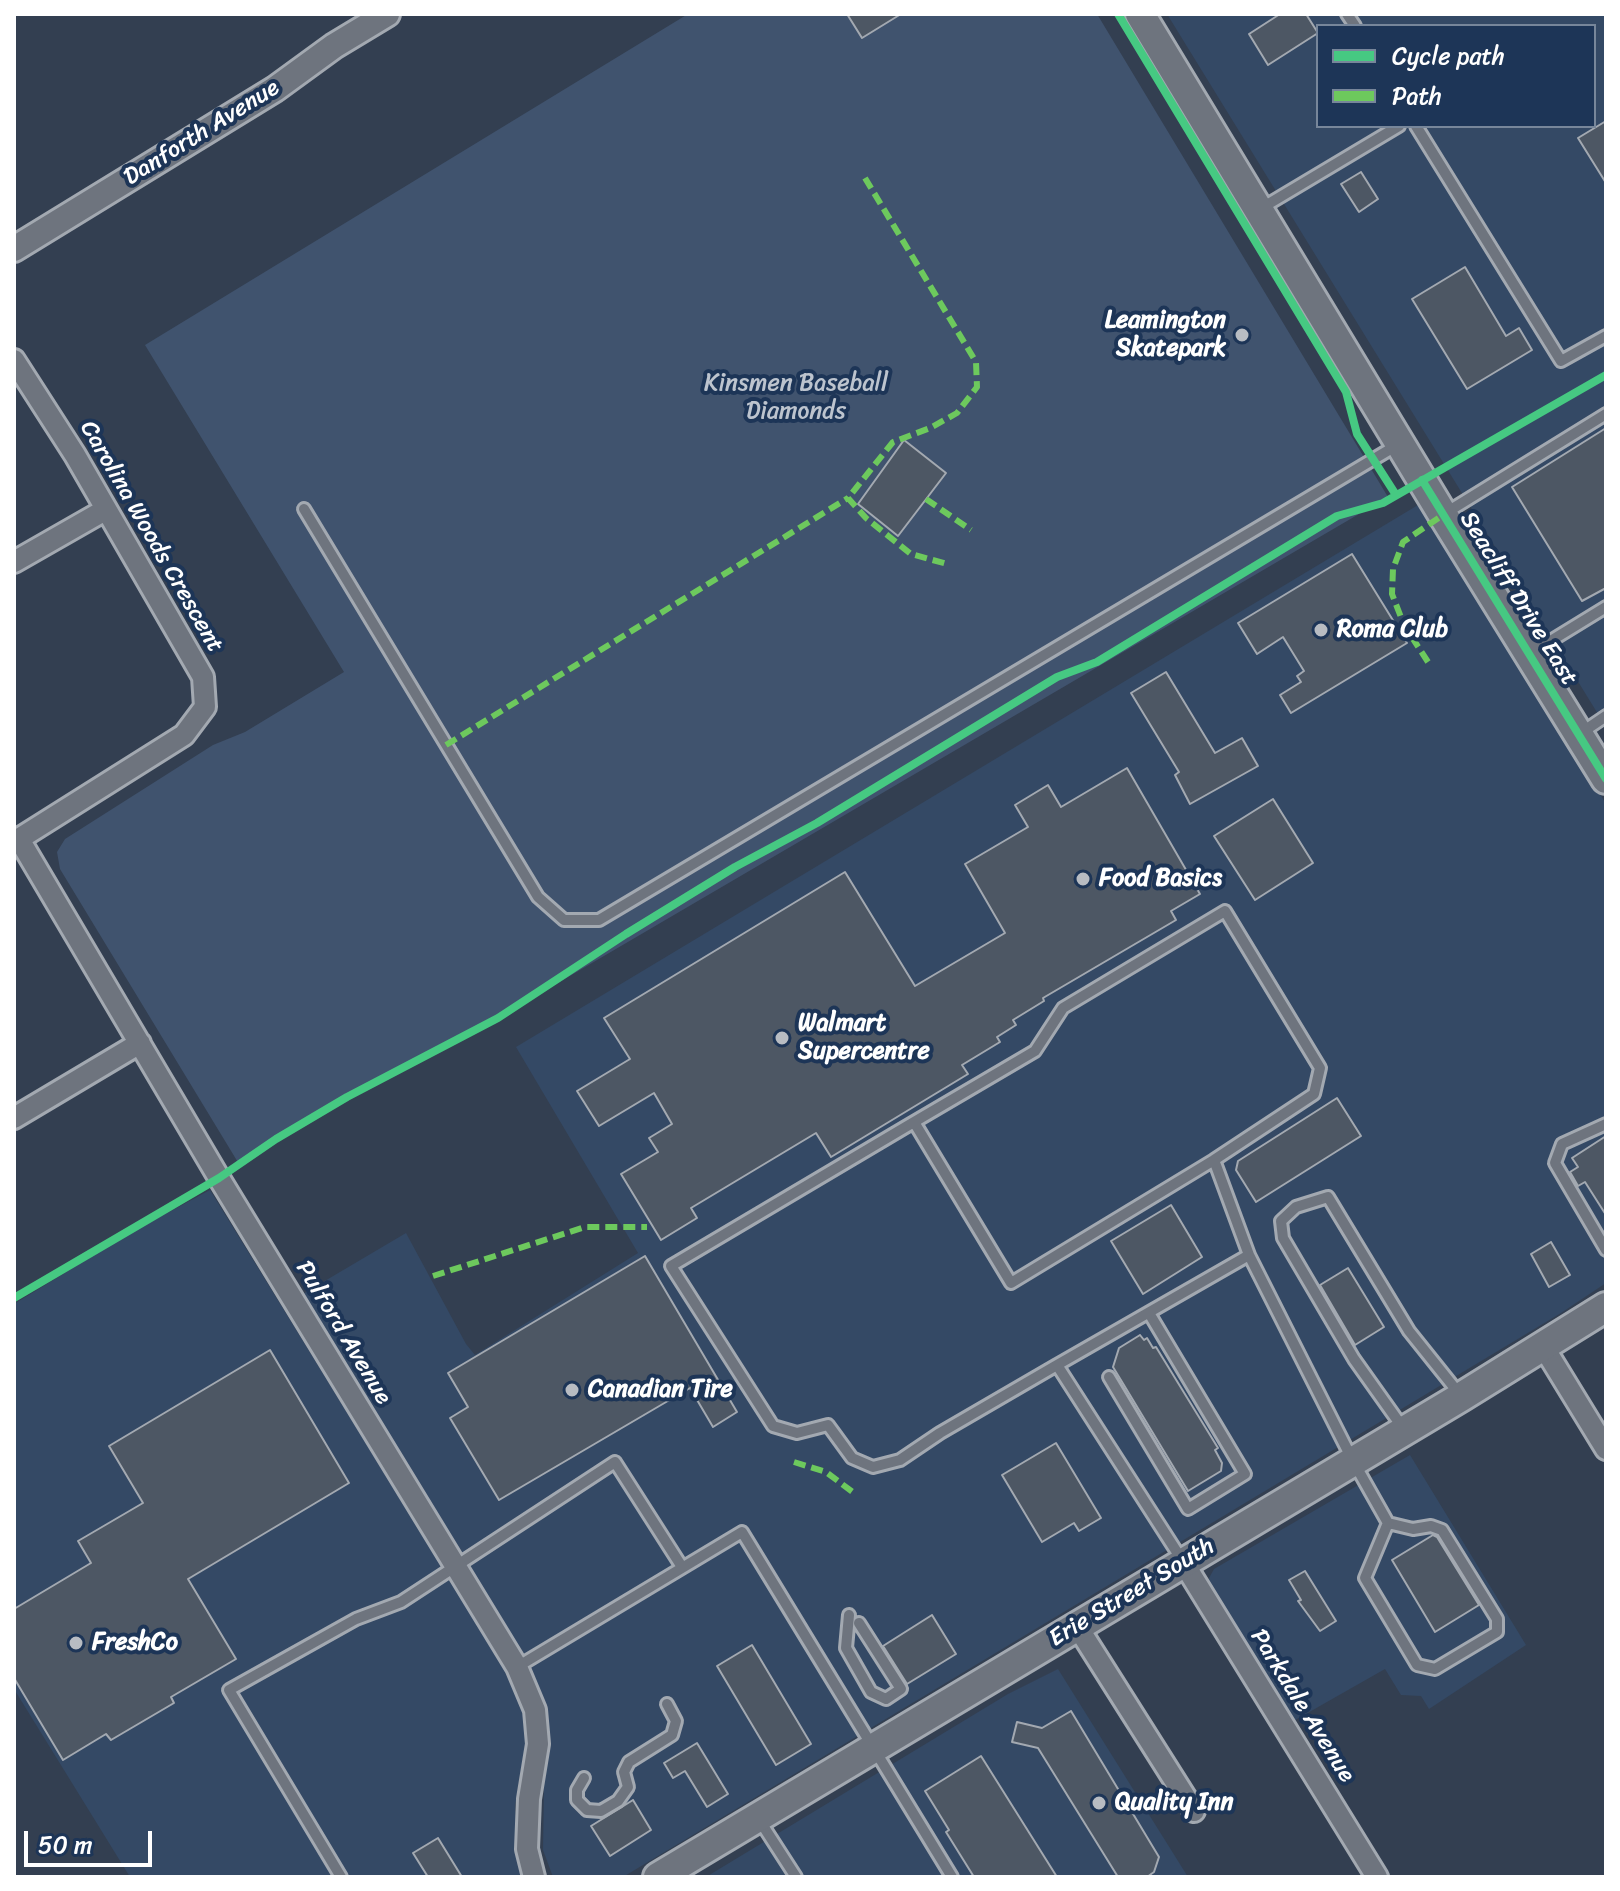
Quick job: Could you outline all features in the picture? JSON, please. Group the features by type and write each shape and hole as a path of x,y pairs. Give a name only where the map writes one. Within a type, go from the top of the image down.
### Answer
{"main road":[{"name":"Seacliff Drive East","path":"1140,14 1606,779"},
{"name":"Erie Street South","path":"658,1877 1461,1397 1606,1307"}],"street":[{"name":"Danforth Avenue","path":"14,249 275,89 334,46 387,14"},
{"name":"Carolina Woods Crescent","path":"14,360 75,455 203,677 205,707 184,735 16,841"},
{"path":"14,562 105,510"},
{"name":"Pulford Avenue","path":"16,841 517,1667 535,1710 538,1744 529,1799 527,1849 534,1877"},
{"path":"14,1118 140,1043"},
{"path":"1543,1346 1606,1449"},
{"name":"Parkdale Avenue","path":"1183,1562 1377,1877"},
{"path":"1077,1626 1194,1811"}],"lane":[{"path":"1258,210 1396,128"},
{"path":"1417,128 1561,361 1606,336"},
{"path":"1443,515 1606,414"},
{"path":"304,509 538,897 564,920 599,920 1400,443"},
{"path":"1529,654 1606,607"},
{"path":"1579,734 1606,716"},
{"path":"914,1122 1011,1283 1214,1160 1314,1094 1320,1068 1225,911 1063,1008 1035,1051 914,1122 671,1266 773,1426 797,1433 828,1425 852,1458 873,1467 900,1460 940,1433 1249,1255"},
{"path":"1606,1124 1562,1144 1555,1163 1606,1250"},
{"path":"1214,1160 1249,1255 1353,1461 1388,1523 1413,1529 1431,1526 1442,1530 1497,1619 1497,1632 1435,1669 1417,1665 1365,1578 1388,1523"},
{"path":"1404,1430 1329,1319 1283,1238 1281,1221 1296,1207 1328,1197 1409,1331 1461,1397"},
{"path":"1109,1377 1188,1509 1245,1474 1149,1313"},
{"path":"1057,1365 1183,1562"},
{"path":"341,1877 229,1690 356,1619 401,1602 615,1462 682,1567"},
{"path":"517,1667 742,1532 952,1877"},
{"path":"849,1615 846,1648 871,1692 886,1699 901,1689 859,1623"},
{"path":"584,1778 577,1790 577,1800 587,1810 601,1811 618,1801 628,1787 624,1772 629,1762 672,1735 676,1721 667,1704"},
{"path":"757,1817 796,1877"}],"shaded area":[{"path":"1167,14 1606,14 1606,727"},
{"path":"1423,502 1606,804 1606,1283 1561,1313 623,1877 553,1877 543,1850 545,1724 301,1295 406,1233 466,1344 475,1355 638,1253 516,1047"},
{"path":"210,1190 521,1699 527,1735 515,1806 521,1877 130,1877 14,1689 14,1304 132,1232"},
{"path":"1410,1455 1526,1645 1429,1709 1421,1696 1401,1695 1385,1669 1290,1723 1210,1593 1209,1578 1214,1569"},
{"path":"1058,1669 1188,1877 706,1877 1008,1694"}],"green space":[{"name":"Kinsmen Baseball Diamonds","path":"688,14 1097,14 1388,497 498,1018 347,1097 239,1164 60,869 57,852 65,839 213,745 245,732 344,672 145,345"}],"building":[{"path":"847,14 901,14 862,38"},
{"path":"1280,14 1306,14 1316,30 1316,34 1268,65 1249,34"},
{"path":"1606,121 1606,183 1578,138"},
{"path":"1361,172 1378,199 1359,212 1341,184"},
{"path":"1465,267 1506,336 1519,328 1532,350 1467,389 1412,299"},
{"path":"1606,428 1606,588 1582,601 1512,487"},
{"path":"904,440 946,473 898,536 858,504"},
{"name":"Roma Club","path":"1352,554 1407,643 1291,713 1280,695 1301,682 1297,676 1304,671 1283,637 1257,654 1238,623"},
{"path":"1166,672 1215,753 1242,738 1258,766 1190,804 1175,775 1179,772 1131,693"},
{"name":"Walmart Supercentre","path":"1127,768 1200,894 1171,911 1176,920 1043,998 1044,1001 1013,1020 1016,1025 997,1037 1000,1042 962,1065 968,1074 831,1157 816,1133 691,1208 697,1218 661,1240 621,1174 658,1152 649,1138 672,1124 654,1093 599,1126 577,1091 630,1059 604,1018 845,872 915,986 1005,933 965,864 1028,827 1015,805 1048,785 1061,807"},
{"path":"1273,799 1313,863 1255,900 1214,836"},
{"path":"1337,1098 1361,1136 1256,1202 1236,1170 1238,1161"},
{"path":"1606,1136 1606,1215 1585,1182 1578,1186 1570,1172 1578,1167 1572,1158"},
{"path":"1171,1205 1202,1257 1143,1294 1111,1241"},
{"path":"1551,1242 1570,1275 1549,1287 1531,1254"},
{"name":"Canadian Tire","path":"645,1256 737,1412 713,1427 690,1388 499,1500 450,1418 468,1407 448,1373"},
{"path":"1348,1268 1384,1327 1355,1345 1320,1285"},
{"path":"1140,1335 1144,1340 1147,1338 1153,1348 1156,1347 1218,1448 1215,1450 1222,1463 1221,1471 1188,1491 1113,1367 1119,1348"},
{"path":"270,1350 349,1483 188,1579 236,1659 171,1697 174,1703 111,1740 106,1734 63,1760 14,1678 14,1609 91,1563 78,1541 143,1503 109,1446"},
{"path":"1056,1443 1101,1518 1079,1531 1074,1523 1042,1542 1002,1475"},
{"path":"1433,1535 1479,1605 1435,1632 1392,1560"},
{"path":"1305,1571 1336,1621 1320,1631 1298,1601 1301,1600 1289,1580"},
{"path":"932,1615 956,1654 907,1684 883,1646"},
{"path":"752,1645 811,1744 776,1765 717,1666"},
{"name":"Quality Inn","path":"1071,1711 1159,1857 1154,1872 1147,1877 1118,1877 1038,1748 1012,1742 1017,1722 1042,1728"},
{"path":"697,1743 728,1794 707,1807 685,1771 673,1778 664,1763"},
{"path":"981,1756 1057,1877 974,1877 925,1791"},
{"path":"633,1800 651,1830 610,1856 591,1826"},
{"path":"438,1838 462,1877 428,1877 413,1853"}],"marked path":[{"path":"865,178 976,362 977,387 957,413 930,428 893,442 848,498 866,518 911,554 947,564"},
{"path":"446,745 848,498"},
{"path":"926,499 971,530"},
{"path":"1428,662 1404,625 1392,594 1393,569 1403,542 1443,515"},
{"path":"433,1276 585,1227 647,1227"},
{"path":"794,1462 826,1472 854,1493"}],"cycle path":[{"path":"1118,14 1346,392 1357,434 1396,495"},
{"path":"14,1298 219,1178 276,1139 347,1097 498,1018 735,867 817,823 1057,677 1097,662 1337,516 1383,503 1606,375"},
{"path":"1422,480 1606,779"}],"place":[{"name":"Leamington Skatepark","path":"1242,335"},
{"name":"Roma Club","path":"1321,630"},
{"name":"Food Basics","path":"1083,879"},
{"name":"Walmart Supercentre","path":"782,1038"},
{"name":"Canadian Tire","path":"572,1390"},
{"name":"FreshCo","path":"76,1643"},
{"name":"Quality Inn","path":"1099,1803"}]}
